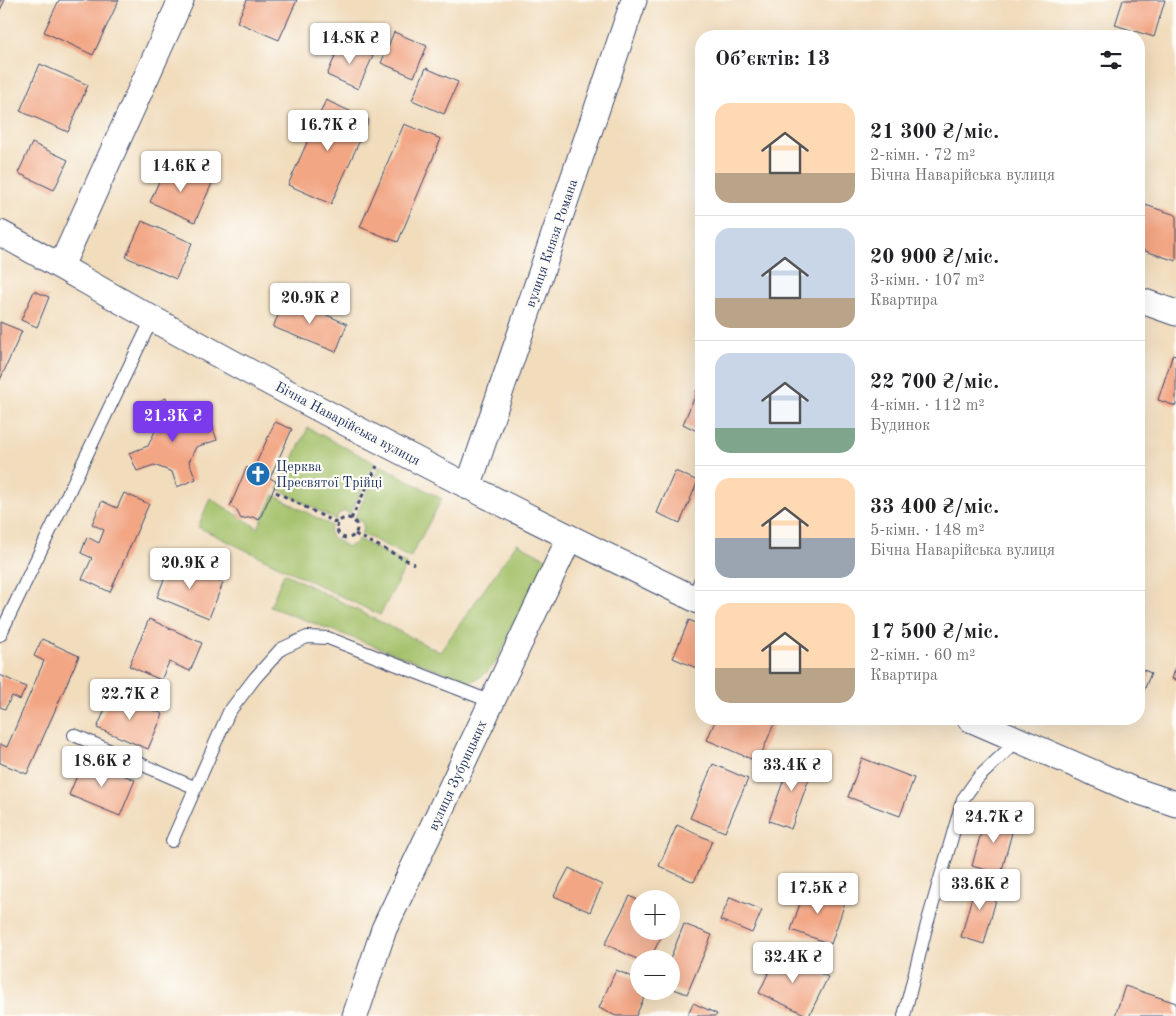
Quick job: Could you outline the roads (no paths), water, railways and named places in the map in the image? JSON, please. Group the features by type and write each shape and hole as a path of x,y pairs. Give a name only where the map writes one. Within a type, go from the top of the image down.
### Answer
{"street":[{"path":"61,266 181,0"},
{"name":"вулиця Князя Романа","path":"468,487 634,0"},
{"name":"Бічна Наварійська вулиця","path":"0,233 152,319 468,487 569,539 695,591"},
{"path":"1145,302 1176,313"},
{"name":"вулиця Зубрицьких","path":"355,1016 384,928 569,539"},
{"path":"984,725 1131,789 1176,804"}],"lane":[{"path":"0,635 152,319"},
{"path":"172,841 229,712 281,649 307,637 328,638 492,702"},
{"path":"74,735 196,788"},
{"path":"904,1016 927,924 963,799 978,778 1018,740"}],"place":[{"name":"Церква Пресвятої Трійці","path":"258,474"}]}
